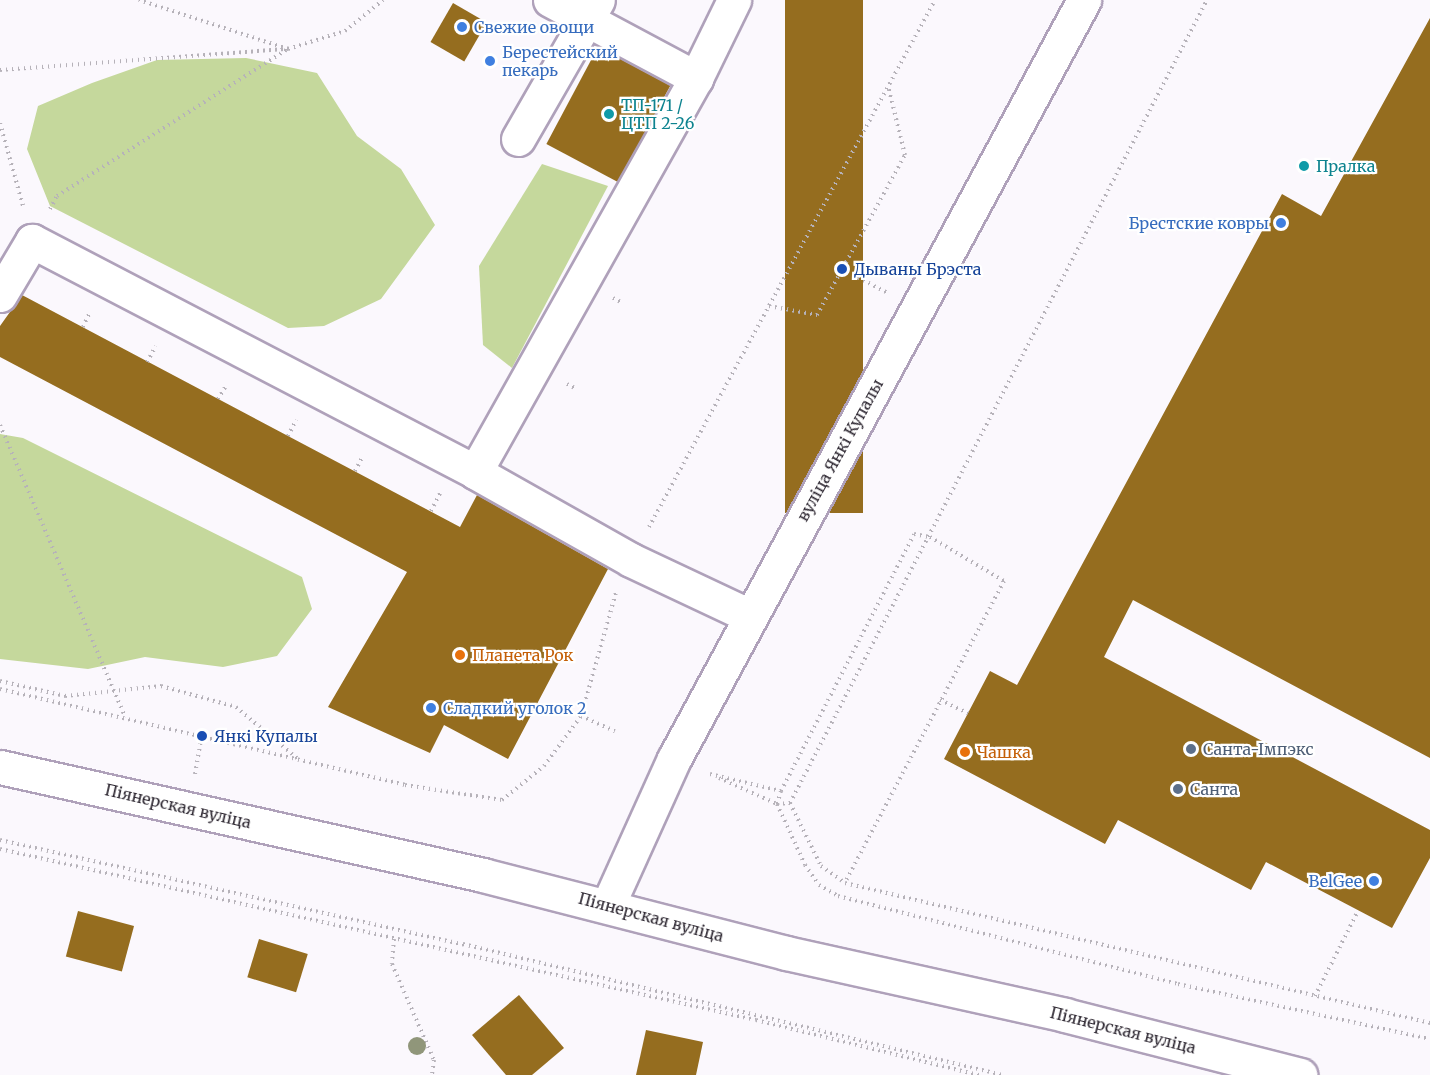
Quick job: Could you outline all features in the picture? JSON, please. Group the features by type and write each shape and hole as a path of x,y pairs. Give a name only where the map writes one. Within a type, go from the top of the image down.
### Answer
{"main road":[{"path":"549,0 592,10 696,78"},
{"path":"475,472 696,78 734,0"},
{"name":"вуліца Янкі Купалы","path":"608,905 674,759 1084,0"},
{"path":"518,139 592,10"},
{"path":"0,295 32,242 475,472 631,560 750,616"},
{"name":"Піянерская вуліца","path":"0,767 608,905 786,953 1065,1015 1300,1075"}],"path":[{"path":"139,0 288,49"},
{"path":"0,70 288,49 345,31 383,0"},
{"path":"0,689 405,785 502,800 544,766 581,716 608,609 631,560 935,0"},
{"path":"790,803 1207,0"},
{"path":"32,242 57,196 288,49"},
{"path":"769,306 817,315 905,154 887,86"},
{"path":"0,123 32,242"},
{"path":"842,269 918,308"},
{"path":"0,425 125,718"},
{"path":"845,883 1004,580 930,537 914,534 781,791 777,804 812,875 838,896 1178,984 1430,1039"},
{"path":"0,681 65,696 114,694 161,686 236,706 299,759"},
{"path":"940,700 968,713"},
{"path":"581,716 615,731"},
{"path":"781,791 710,774 777,804 790,803"},
{"path":"790,803 821,866 845,883 1430,1023"},
{"path":"0,840 463,944 1003,1075"},
{"path":"0,849 756,1020 979,1075"},
{"path":"1315,996 1359,911"},
{"path":"394,939 392,964 434,1060 432,1075"}],"green space":[{"path":"246,58 317,73 357,136 401,169 435,225 381,299 324,326 288,328 50,206 27,149 38,106 92,83 157,60"},
{"path":"542,164 608,186 512,368 483,345 479,266"},
{"path":"0,434 23,438 302,577 312,609 277,656 223,667 145,657 88,669 0,659"}],"building":[{"path":"785,0 863,0 863,513 785,513"},
{"name":"Свежие овощи","path":"453,3 487,22 464,61 430,42"},
{"path":"1430,18 1430,758 1133,600 1104,657 1430,830 1430,858 1392,928 1266,862 1251,890 1118,820 1105,844 944,759 990,671 1017,685 1282,194 1321,216"},
{"name":"ТП-171 / ЦТП 2-26","path":"598,47 670,85 619,183 546,144"},
{"path":"22,295 460,527 477,495 608,569 508,759 444,725 430,753 328,707 407,572 0,357 0,326"},
{"path":"78,911 134,926 122,971 66,956"},
{"path":"259,939 308,954 296,992 247,977"},
{"path":"519,995 564,1048 532,1075 506,1075 472,1035"},
{"path":"646,1030 703,1042 696,1075 636,1075"}],"place":[{"name":"Свежие овощи","path":"462,27"},
{"name":"Берестейский пекарь","path":"490,61"},
{"name":"ТП-171 / ЦТП 2-26","path":"609,114"},
{"name":"Пралка","path":"1304,166"},
{"name":"Брестские ковры","path":"1281,223"},
{"name":"Дываны Брэста","path":"842,269"},
{"name":"Планета Рок","path":"460,655"},
{"name":"Сладкий уголок 2","path":"431,708"},
{"name":"Янкі Купалы","path":"202,736"},
{"name":"Санта-Імпэкс","path":"1191,749"},
{"name":"Чашка","path":"965,752"},
{"name":"Санта","path":"1178,789"},
{"name":"BelGee","path":"1374,881"}]}
